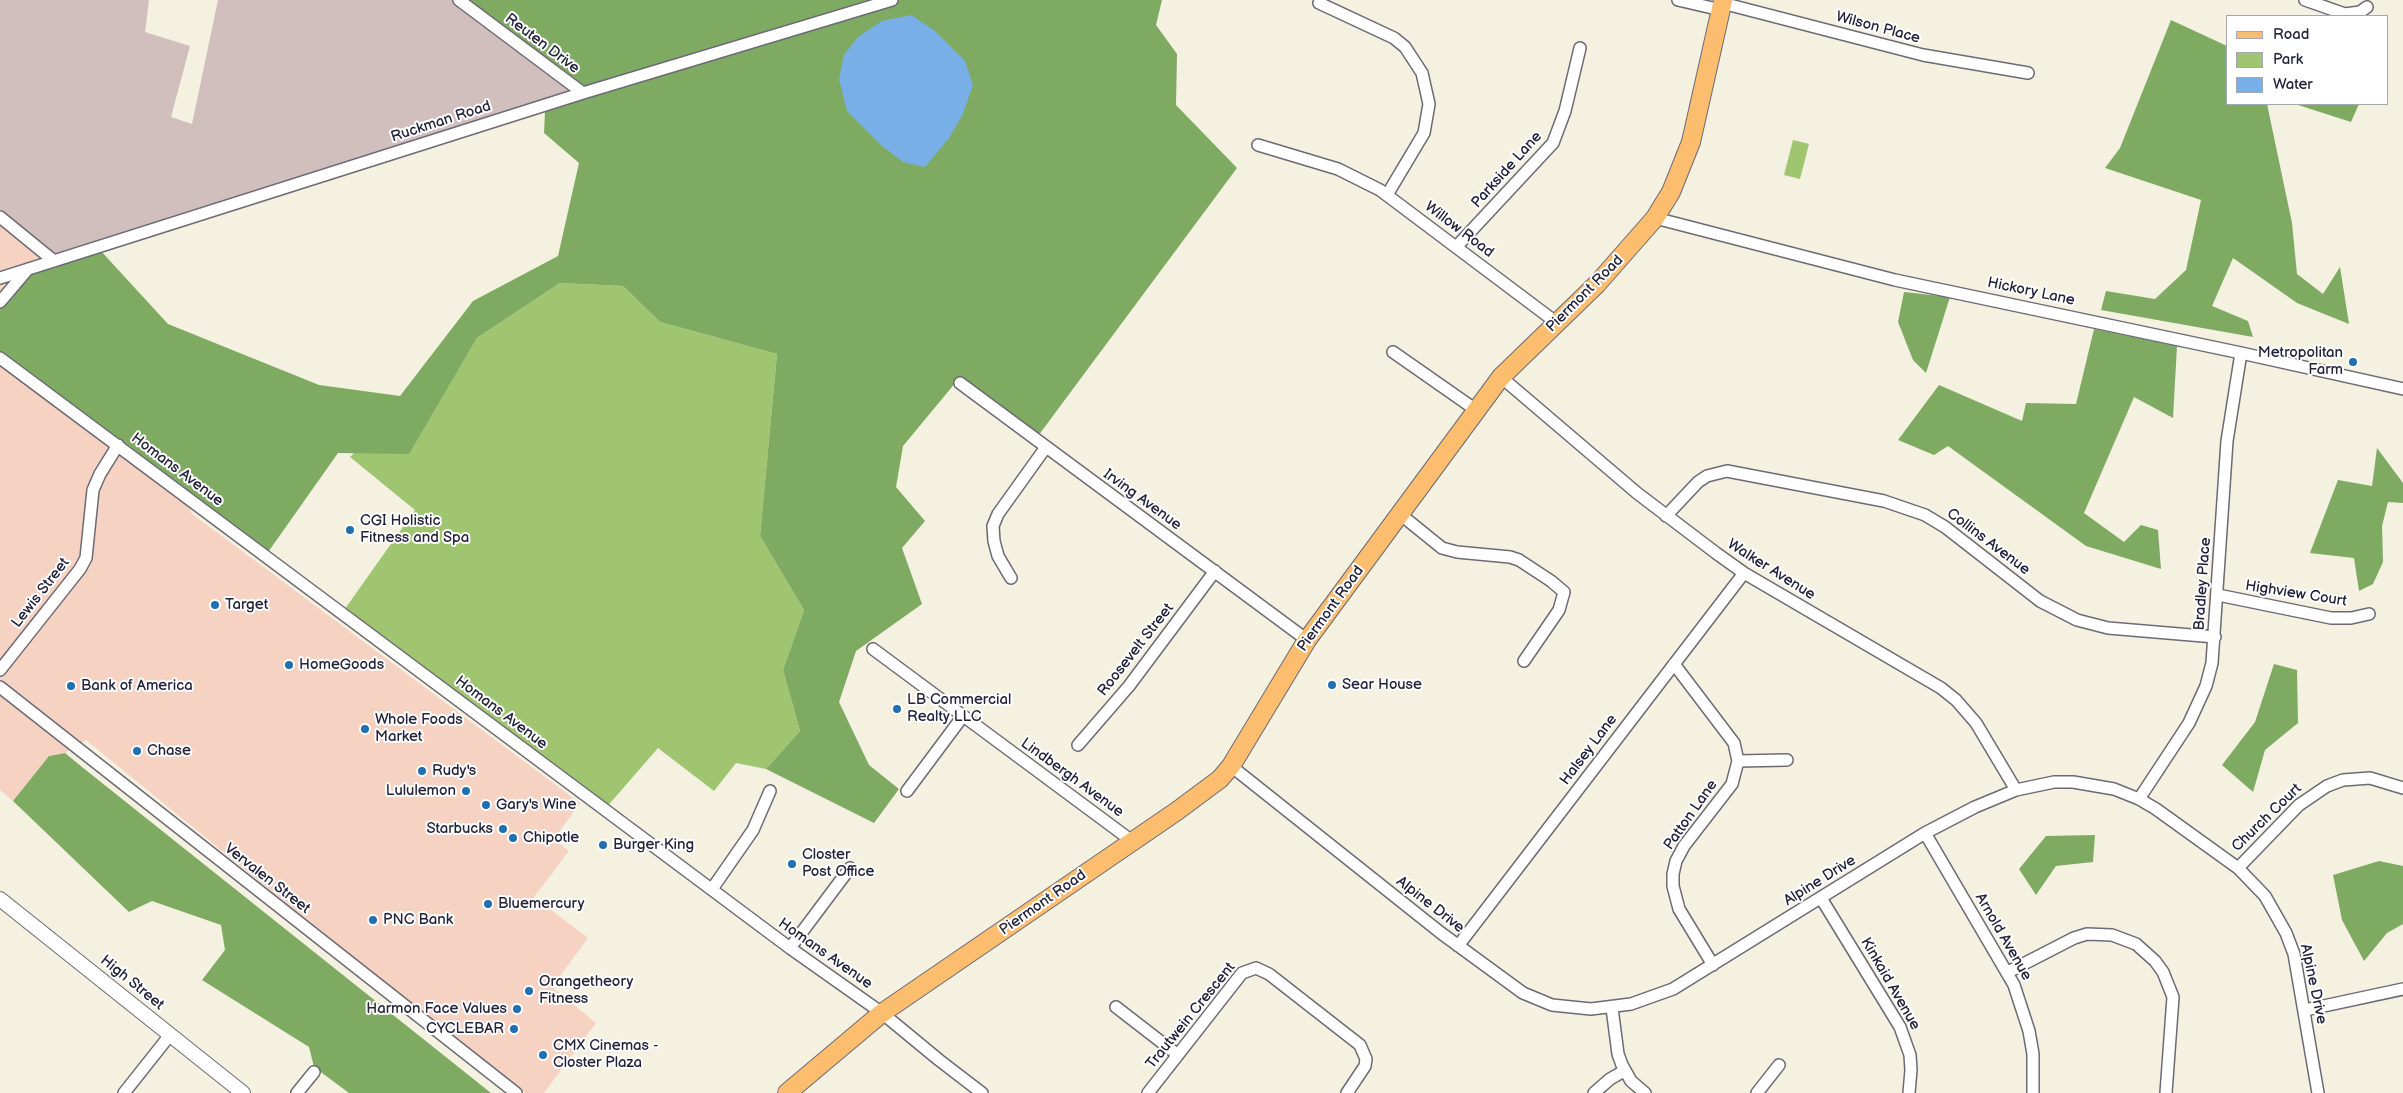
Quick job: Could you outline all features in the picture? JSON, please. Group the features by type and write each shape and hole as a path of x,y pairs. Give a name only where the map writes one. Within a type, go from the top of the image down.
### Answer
{"main road":[{"name":"Piermont Road","path":"787,1093 882,1013 1200,794 1220,778 1231,766 1307,640 1501,377 1597,284 1655,218 1675,184 1692,142 1722,4"}],"street":[{"name":"Reuten Drive","path":"459,0 582,93"},
{"name":"Ruckman Road","path":"0,278 582,93 892,0"},
{"name":"Wilson Place","path":"1678,0 1722,4 1923,55 2028,73"},
{"path":"2305,0 2345,14 2360,12 2368,8"},
{"path":"1319,3 1394,38 1415,60 1422,73 1429,104 1424,133 1387,195"},
{"name":"Parkside Lane","path":"1457,246 1553,143 1566,112 1580,48"},
{"name":"Willow Road","path":"1258,145 1338,169 1387,195 1557,323"},
{"path":"0,218 54,261"},
{"name":"Hickory Lane","path":"1655,218 1895,280 2241,353 2403,390"},
{"path":"0,302 28,269"},
{"path":"1394,352 1476,410"},
{"name":"Bradley Place","path":"2139,799 2189,723 2198,705 2212,663 2227,441 2241,353"},
{"name":"Homans Avenue","path":"0,358 118,444 790,948 882,1013 982,1093"},
{"name":"Walker Avenue","path":"1501,377 1666,516 1744,573 1932,683 1956,700 1976,723 2016,790"},
{"name":"Irving Avenue","path":"960,383 1307,640"},
{"name":"Lewis Street","path":"0,670 80,569 86,558 93,490 118,444"},
{"path":"1011,578 998,556 993,526 998,514 1046,447"},
{"name":"Collins Avenue","path":"1666,516 1698,482 1707,476 1727,471 1884,500 1925,515 1945,527 2040,601 2077,620 2108,628 2215,637"},
{"path":"1400,514 1442,548 1457,552 1510,557 1519,560 1564,592 1559,610 1524,661"},
{"name":"Roosevelt Street","path":"1078,745 1130,686 1215,571"},
{"name":"Halsey Lane","path":"1458,946 1744,573"},
{"name":"Highview Court","path":"2218,595 2332,618 2351,618 2370,614"},
{"name":"Lindbergh Avenue","path":"873,649 1132,841"},
{"path":"1674,664 1734,743 1738,761 1787,760"},
{"name":"Vervalen Street","path":"0,687 516,1093"},
{"path":"907,791 963,716"},
{"name":"Patton Lane","path":"1713,965 1679,909 1673,886 1673,874 1676,861 1684,846 1732,784 1738,761"},
{"name":"Alpine Drive","path":"1231,766 1458,946 1537,1000 1572,1008 1612,1008 1653,998 1673,989 1925,833 1976,807 2016,790 2054,782 2074,782 2114,789 2139,799 2238,868 2265,896 2286,933 2299,972 2318,1093"},
{"name":"Church Court","path":"2238,868 2299,804 2327,786 2343,780 2370,778 2403,788"},
{"path":"712,889 753,830 770,791"},
{"name":"Arnold Avenue","path":"1925,833 2008,972 2023,1007 2033,1054 2033,1093"},
{"path":"790,948 850,868"},
{"name":"Kinkaid Avenue","path":"1821,898 1900,1027 1910,1055 1909,1093"},
{"name":"High Street","path":"0,899 243,1093"},
{"path":"2008,972 2074,938 2087,934 2112,935 2136,944 2163,972 2172,997 2166,1093"},
{"name":"Trautwein Crescent","path":"1148,1093 1242,973 1249,969 1263,970 1360,1045 1366,1058 1366,1066 1347,1093"},
{"path":"2305,1010 2403,989"},
{"path":"1116,1007 1178,1055"},
{"path":"1612,1008 1618,1054 1624,1071 1645,1093"},
{"path":"124,1093 170,1035"},
{"path":"1757,1093 1779,1065"},
{"path":"1594,1093 1610,1079 1624,1071"},
{"path":"297,1093 314,1072"}],"shaded area":[{"path":"0,0 149,0 145,32 190,46 171,117 192,124 218,0 462,0 588,97 58,264 0,219"},
{"path":"0,219 58,264 31,272 0,309"},
{"path":"0,356 189,498 191,513 580,803 554,839 569,851 534,897 588,938 552,987 596,1023 544,1093 525,1093 287,904 86,740 65,753 49,756 13,801 0,790"}],"green space":[{"path":"462,0 1162,0 1156,25 1177,54 1176,105 1237,168 1038,436 961,376 903,446 896,487 925,521 902,548 922,604 856,651 839,702 869,765 899,789 874,823 766,769 800,731 783,670 804,610 760,536 777,354 660,322 623,286 560,283 477,338 409,454 338,453 266,555 0,356 0,309 31,272 100,250 168,324 319,385 400,396 473,301 558,256 579,163 544,133 545,112 587,98"},
{"path":"2171,20 2226,46 2226,105 2267,105 2292,223 2297,274 2323,294 2340,267 2349,324 2297,303 2233,258 2212,306 2248,321 2253,337 2101,310 2106,291 2155,299 2186,270 2201,200 2105,168 2120,148"},
{"path":"2298,105 2359,105 2351,122"},
{"path":"1793,140 1809,144 1800,179 1784,175"},
{"path":"560,283 623,286 660,322 777,354 760,536 804,610 783,670 800,731 766,769 736,763 714,791 658,748 605,809 342,613 415,510 350,457 354,453 409,453 477,338"},
{"path":"1904,292 1950,297 1926,373 1913,360 1898,322"},
{"path":"2094,329 2177,346 2173,418 2134,397 2084,513 2124,542 2141,525 2158,530 2161,569 2086,546 1948,446 1934,455 1898,440 1939,385 2022,421 2026,403 2076,404"},
{"path":"2377,448 2403,483 2403,503 2388,502 2382,526 2383,562 2373,584 2359,591 2354,558 2310,553 2338,480 2372,486"},
{"path":"2274,664 2297,670 2298,723 2265,750 2253,792 2222,765 2255,722"},
{"path":"65,753 491,1093 349,1093 314,1067 309,1047 202,980 225,950 221,925 152,901 129,912 13,801 49,756"},
{"path":"2095,835 2093,862 2056,866 2036,895 2019,869 2046,836"},
{"path":"2379,861 2403,866 2403,924 2387,933 2364,961 2342,920 2333,875"}],"water":[{"path":"911,15 935,31 965,61 973,85 962,116 949,138 925,167 903,162 882,146 847,111 839,79 844,55 858,37 882,21"}],"place":[{"name":"Metropolitan Farm","path":"2353,362"},
{"name":"CGI Holistic Fitness and Spa","path":"350,530"},
{"name":"Target","path":"215,605"},
{"name":"HomeGoods","path":"289,665"},
{"name":"Sear House","path":"1332,685"},
{"name":"Bank of America","path":"71,686"},
{"name":"LB Commercial Realty LLC","path":"897,709"},
{"name":"Whole Foods Market","path":"365,729"},
{"name":"Chase","path":"137,751"},
{"name":"Rudy's","path":"422,771"},
{"name":"Lululemon","path":"466,791"},
{"name":"Gary's Wine","path":"486,805"},
{"name":"Starbucks","path":"503,829"},
{"name":"Chipotle","path":"513,838"},
{"name":"Burger King","path":"603,845"},
{"name":"Closter Post Office","path":"792,864"},
{"name":"Bluemercury","path":"488,904"},
{"name":"PNC Bank","path":"373,920"},
{"name":"Orangetheory Fitness","path":"529,991"},
{"name":"Harmon Face Values","path":"517,1009"},
{"name":"CYCLEBAR","path":"514,1029"},
{"name":"CMX Cinemas - Closter Plaza","path":"543,1055"}]}
